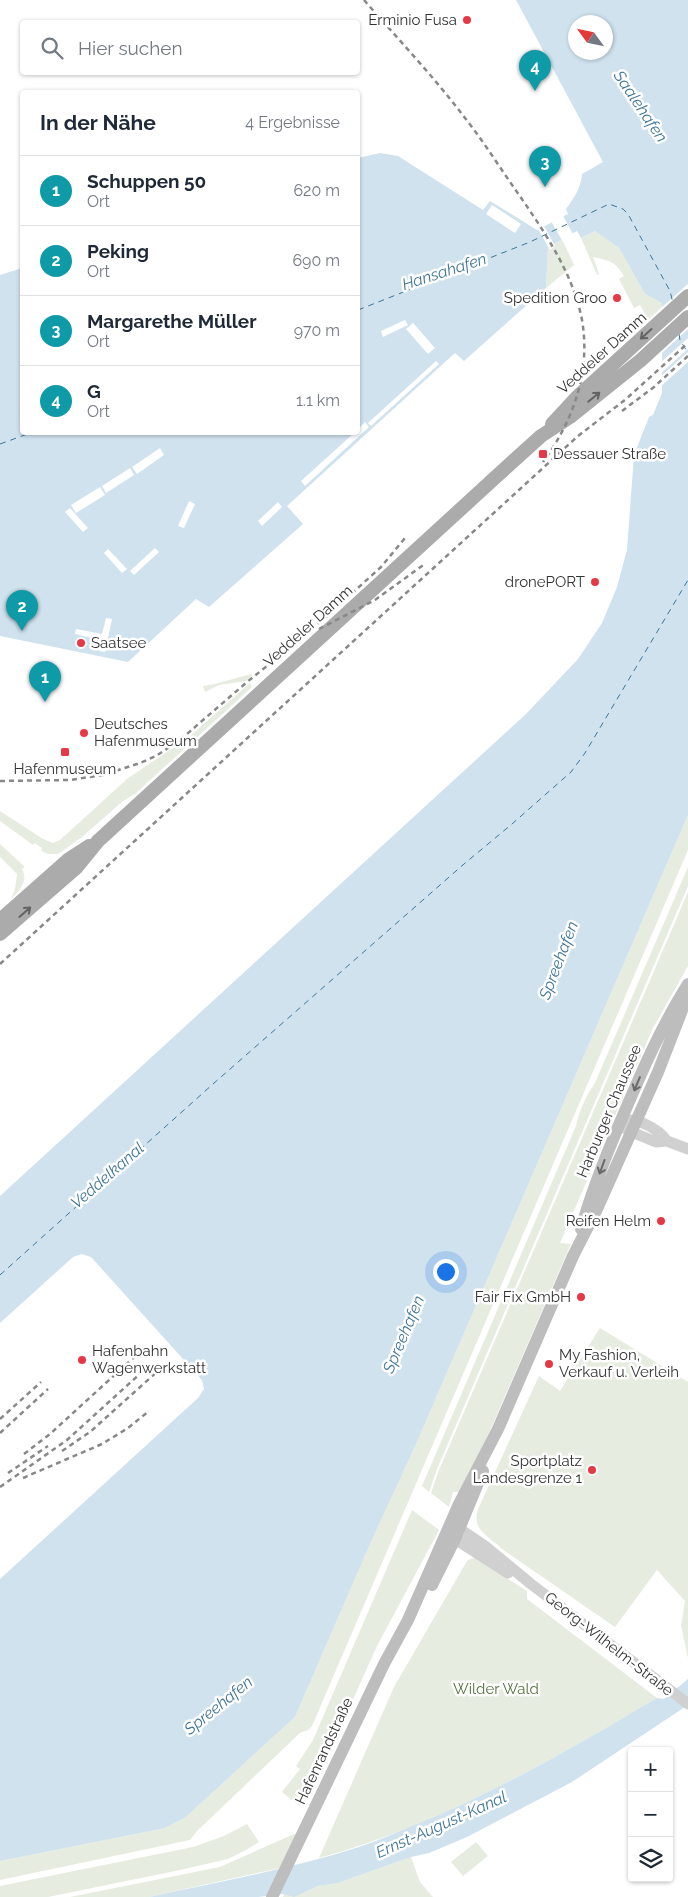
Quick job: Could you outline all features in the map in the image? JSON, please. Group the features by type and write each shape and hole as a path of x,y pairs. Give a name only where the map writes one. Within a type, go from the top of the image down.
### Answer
{"main road":[{"name":"Veddeler Damm","path":"0,920 69,859 98,840 541,436 577,396 688,296"},
{"name":"Veddeler Damm","path":"541,436 570,418 688,317"},
{"name":"Veddeler Damm","path":"0,934 76,868 98,840"},
{"name":"Harburger Chaussee","path":"573,1256 592,1192 620,1122 653,1046 670,1012 688,984"},
{"name":"Harburger Chaussee","path":"449,1553 455,1532 478,1487 498,1429 573,1256 597,1209 634,1126 688,995"},
{"name":"Hafenrandstraße","path":"272,1897 290,1864 380,1672 455,1532"},
{"name":"Hafenrandstraße","path":"408,1620 425,1597 449,1553"}],"street":[{"path":"620,1122 623,1126 634,1126 656,1142 667,1141 688,1149"},
{"name":"Georg-Wilhelm-Straße","path":"455,1532 512,1576 531,1584 688,1704"}],"green space":[{"path":"595,231 619,248 645,294 662,303 662,307 625,341 620,341 614,335 619,332 623,338 628,333 625,329 645,314 640,305 634,308 619,279 624,276 615,264 593,257 599,274 597,275 581,238"},
{"path":"562,239 574,265 546,288 548,247"},
{"path":"253,675 246,681 219,685 205,692 203,686 215,684"},
{"path":"250,683 252,687 135,794 123,801 82,837 58,854 48,854 41,851 42,848 35,843 33,845 0,821 0,811 43,839 53,843 60,840 127,779 189,737"},
{"path":"688,815 688,850 312,1726 300,1733 197,1831 190,1840 0,1880 0,1861 165,1828 186,1817 295,1717 417,1442"},
{"path":"0,844 25,867 22,869 24,882 11,899 15,889 17,874 0,857"},
{"path":"688,867 688,886 437,1469 429,1492 422,1486 576,1126 583,1104 595,1083"},
{"path":"688,892 688,966 653,1028 560,1243 571,1244 489,1433 459,1492 453,1492 449,1507 431,1493 439,1470"},
{"name":"Sportplatz Landesgrenze 1","path":"600,1328 688,1382 688,1658 681,1626 685,1601 657,1570 615,1627 502,1549 482,1531 477,1521 479,1507 539,1376 560,1391"},
{"path":"412,1510 439,1530 377,1646 315,1784 299,1806 282,1792 300,1769 296,1766 313,1740"},
{"name":"Wilder Wald","path":"476,1558 527,1591 527,1599 657,1698 534,1768 451,1810 364,1844 319,1858 394,1687 467,1561"},
{"path":"247,1824 259,1842 228,1859 48,1897 0,1897 0,1886 193,1847 224,1836"},
{"path":"294,1834 298,1835 280,1868 149,1897 70,1897 220,1867"},
{"path":"476,1842 488,1856 463,1876 451,1862"},
{"path":"411,1857 420,1882 433,1897 283,1897 284,1894 305,1892 318,1886 338,1883"}],"water":[{"path":"516,0 688,0 688,815 417,1442 295,1717 186,1817 165,1828 0,1861 0,1579 198,1398 204,1389 202,1380 91,1257 82,1254 73,1257 0,1323 0,1196 526,714 578,659 602,623 617,587 627,550 634,455 649,417 653,415 662,393 662,303 645,294 619,248 595,231 581,238 577,231 548,247 546,288 464,361 455,353 287,506 303,524 209,607 196,599 128,662 0,636 0,275 20,269 20,435 360,435 360,158 380,153 398,156 483,210 490,201 537,230 568,214 566,209 579,188 582,174 603,162"},
{"name":"Ernst-August-Kanal","path":"688,1679 688,1705 572,1782 467,1837 429,1853 411,1857 338,1883 318,1886 294,1897 284,1894 258,1897 149,1897 307,1862 386,1837 444,1813 506,1783 657,1698 664,1699"}],"pier":[{"path":"492,205 521,224 515,233 486,214"},
{"path":"562,214 574,236 563,242 551,221"},
{"path":"543,224 555,246 550,250 537,227"},
{"path":"688,284 688,329 661,354 661,308"},
{"path":"405,320 408,325 383,337 381,331"},
{"path":"413,323 435,348 428,354 406,329"},
{"path":"688,338 688,349 659,375 659,364"},
{"path":"688,352 688,362 660,387 659,378"},
{"path":"436,361 439,364 371,426 368,423"},
{"path":"365,422 369,427 305,486 301,481 352,435 360,435 360,427"},
{"path":"160,448 164,455 137,474 132,467"},
{"path":"130,468 134,475 106,493 102,486"},
{"path":"100,487 105,495 76,513 71,505"},
{"path":"189,501 195,504 184,528 178,526"},
{"path":"278,502 282,507 262,526 258,521"},
{"path":"70,508 88,528 83,532 65,512"},
{"path":"155,548 159,552 134,575 130,571"},
{"path":"108,549 127,569 122,573 104,553"},
{"path":"106,618 112,619 105,652 99,651 101,640 75,634 76,629 102,634"}],"ferry route":[{"path":"360,309 530,242 609,204 623,209 628,214 670,291 673,303"},
{"path":"679,334 680,340 688,353"},
{"path":"0,444 25,435"},
{"path":"0,1275 213,1084 571,772 585,753 688,580"}],"railway":[{"path":"364,0 416,58 479,136 547,237 572,286 582,320 584,339 582,377 571,413 554,446 543,462"},
{"path":"0,964 578,436 626,399 688,343"},
{"path":"622,411 654,387 688,356"},
{"path":"0,781 70,780 103,775 156,756 180,740 247,682 308,633 381,567 405,538"},
{"path":"319,629 375,600 426,563"},
{"path":"24,1454 50,1434 142,1350"},
{"path":"0,1487 67,1440 153,1362"},
{"path":"62,1451 90,1432 159,1370"},
{"path":"0,1419 41,1382"},
{"path":"0,1433 48,1389"},
{"path":"23,1478 102,1444 128,1428 149,1411"},
{"path":"8,1473 48,1446"}],"place":[{"name":"Erminio Fusa","path":"467,20"},
{"name":"G","path":"535,91"},
{"name":"Margarethe Müller","path":"545,187"},
{"name":"Spedition Groo","path":"617,298"},
{"name":"Dessauer Straße","path":"543,454"},
{"name":"dronePORT","path":"595,582"},
{"name":"Peking","path":"22,631"},
{"name":"Saatsee","path":"81,643"},
{"name":"Schuppen 50","path":"45,702"},
{"name":"Deutsches Hafenmuseum","path":"84,733"},
{"name":"Hafenmuseum","path":"65,752"},
{"name":"Reifen Helm","path":"661,1221"},
{"name":"Fair Fix GmbH","path":"581,1297"},
{"name":"Hafenbahn Wagenwerkstatt","path":"82,1360"},
{"name":"My Fashion, Verkauf u. Verleih","path":"549,1364"},
{"name":"Sportplatz Landesgrenze 1","path":"592,1470"}],"water label":[{"name":"Saalehafen","path":"641,106"},
{"name":"Hansahafen","path":"444,271"},
{"name":"Spreehafen","path":"558,960"},
{"name":"Veddelkanal","path":"107,1175"},
{"name":"Spreehafen","path":"403,1334"},
{"name":"Spreehafen","path":"218,1705"}]}
